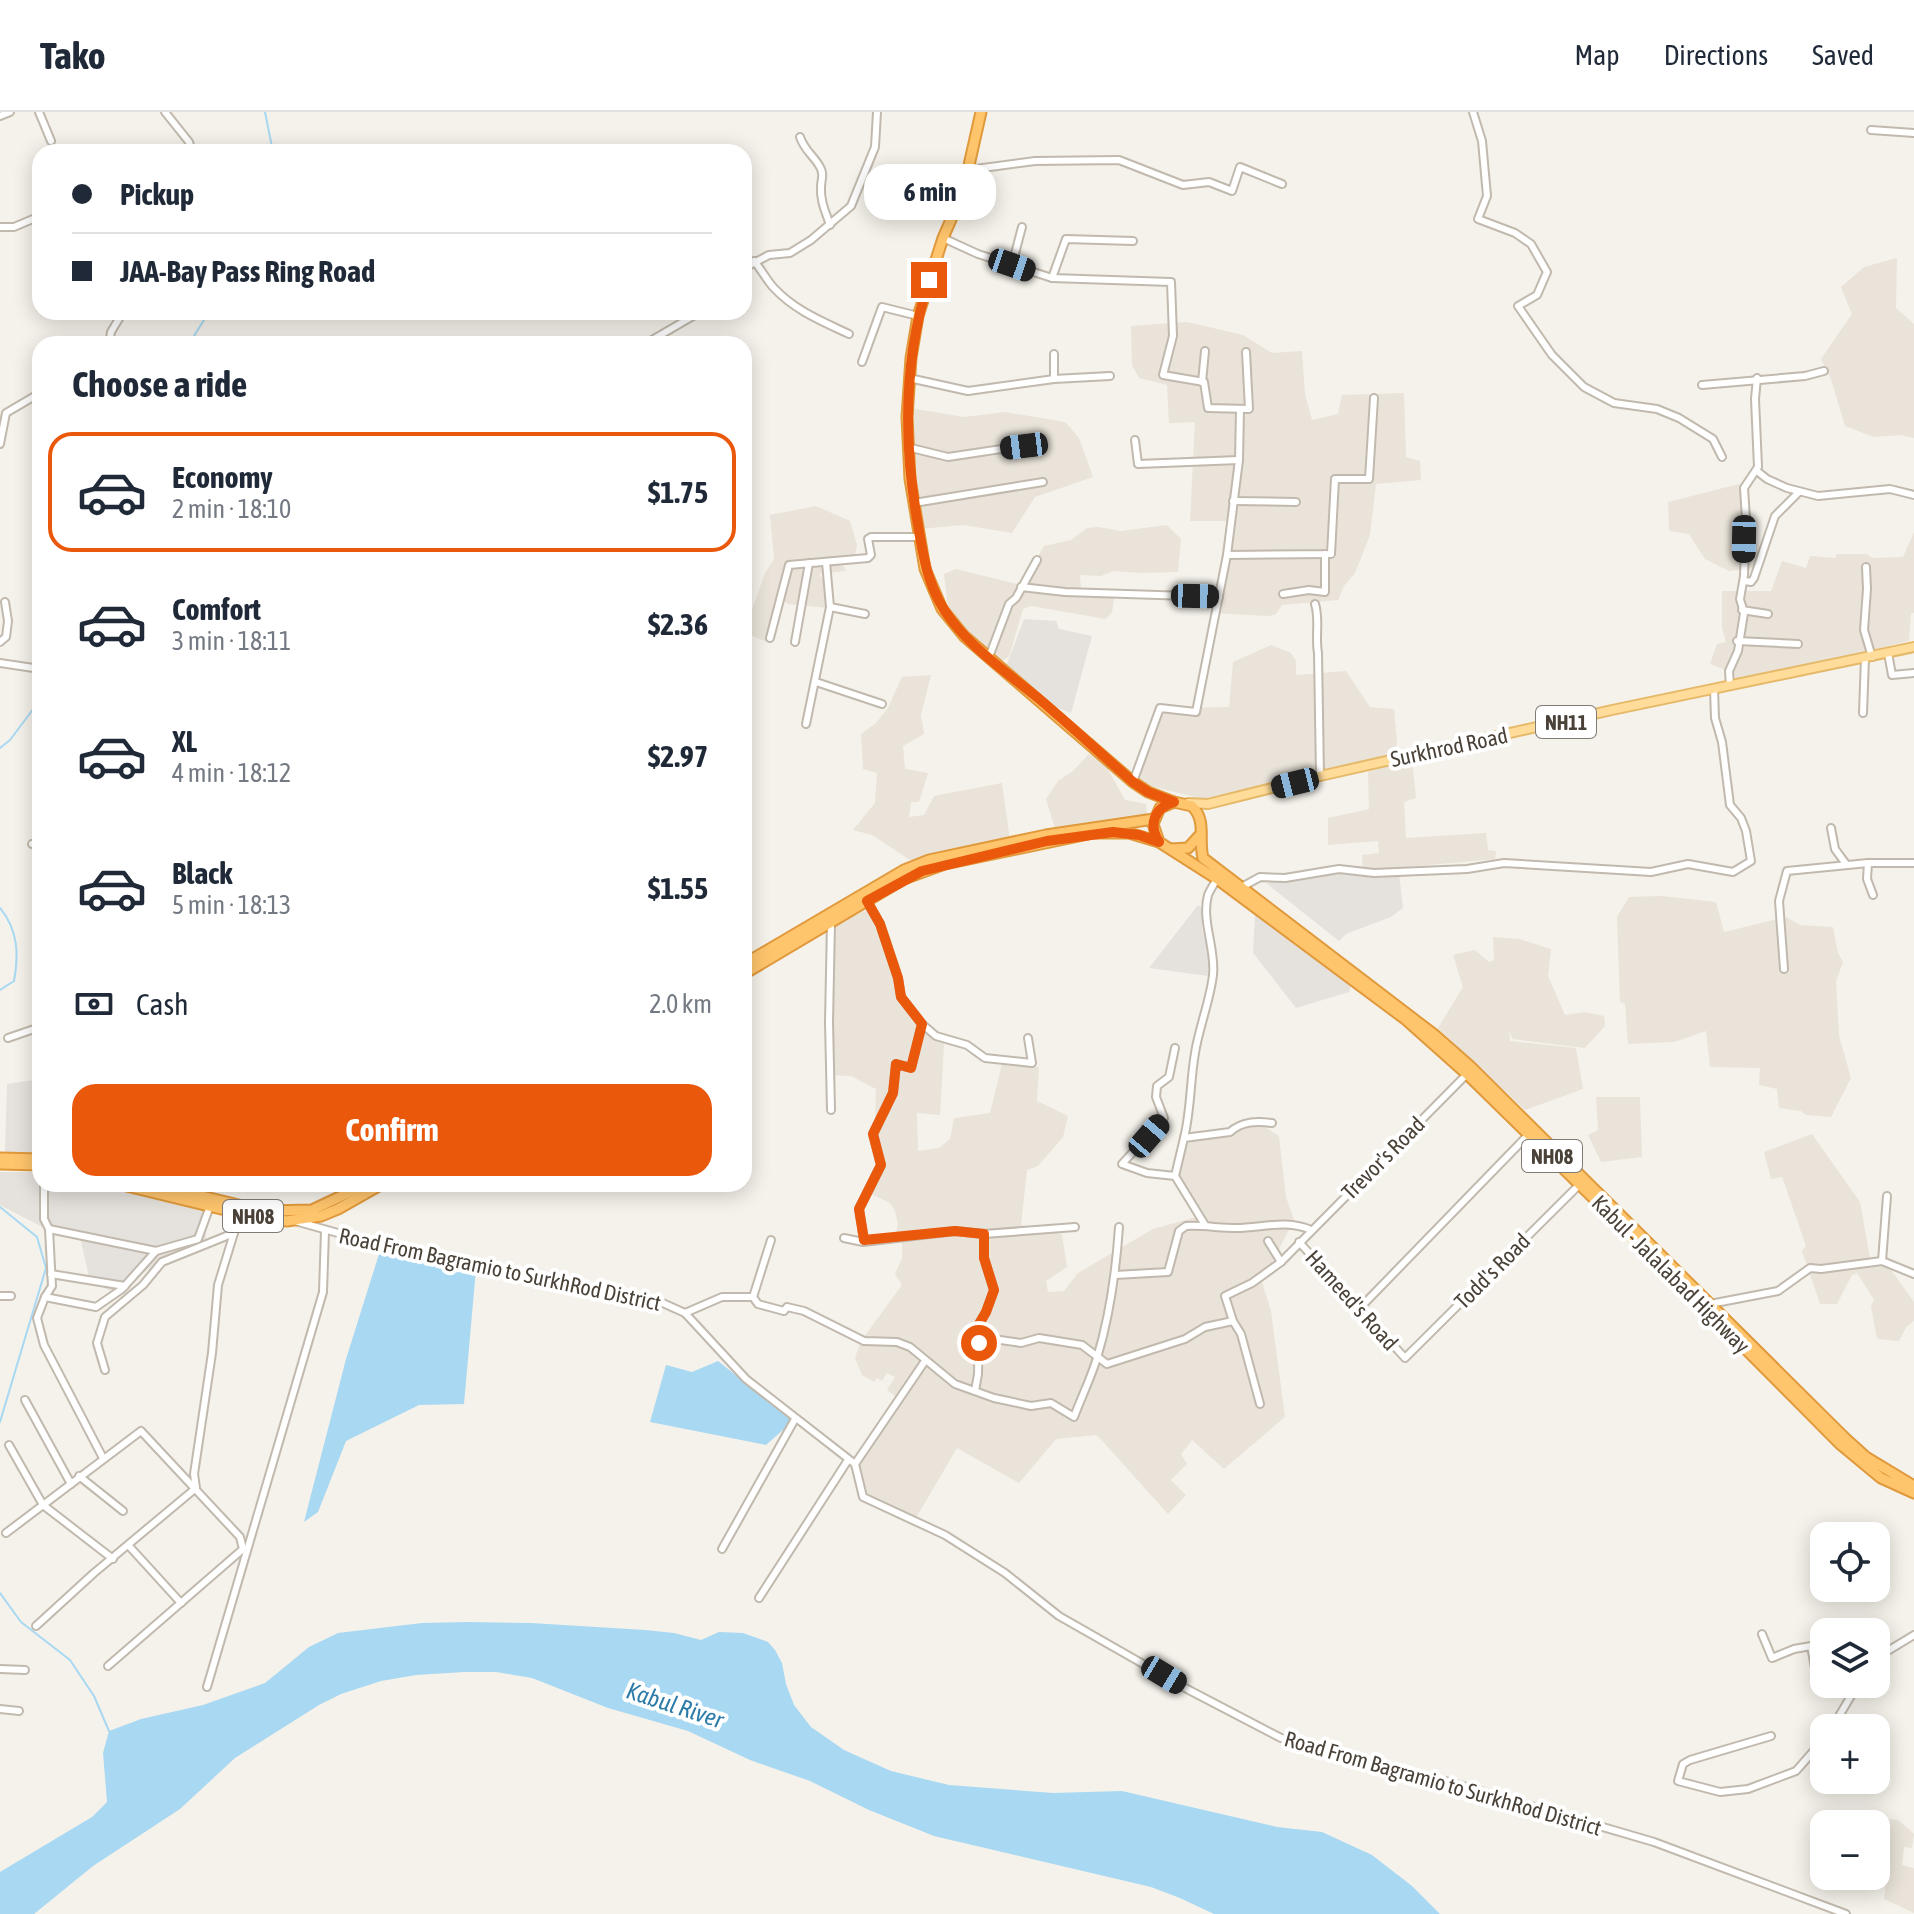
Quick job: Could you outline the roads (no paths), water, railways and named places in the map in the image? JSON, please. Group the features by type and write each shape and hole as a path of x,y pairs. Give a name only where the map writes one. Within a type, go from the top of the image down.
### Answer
{"highway":[{"path":"981,112 963,192 943,238 918,316 909,378 907,447 925,569 942,609 964,636 1133,782 1148,792 1186,803 1196,810 1201,822 1199,836"},
{"path":"1148,792 1154,817 1153,830 1162,844"},
{"name":"Kabul - Jalalabad Highway","path":"752,960 864,897 922,871 1047,838 1154,817 1166,804 1174,802"},
{"name":"Kabul - Jalalabad Highway","path":"1047,838 1113,832 1139,835 1180,850 1194,843 1199,836"},
{"name":"Kabul - Jalalabad Highway","path":"1199,836 1203,858 1447,1046 1866,1457 1914,1486"},
{"name":"Kabul - Jalalabad Highway","path":"1162,844 1217,879 1405,1019 1529,1134 1840,1444 1881,1478 1914,1493"},
{"name":"Kabul - Jalalabad Highway","path":"752,969 831,923 864,897"},
{"path":"0,1158 32,1163"},
{"path":"0,1164 32,1160"},
{"name":"NH08","path":"162,1192 237,1213 293,1221 321,1216 364,1192"},
{"name":"NH08","path":"170,1192 276,1211 312,1210 357,1192"}],"main road":[{"name":"Surkhrod Road","path":"1186,803 1219,802 1320,776 1914,647"},
{"path":"1201,822 1211,807 1219,802"}],"street":[{"path":"0,116 10,112"},
{"path":"39,112 51,141"},
{"path":"165,112 190,144"},
{"path":"849,334 799,311 771,285 754,261 769,255 790,253 830,225 855,200 875,147 877,112"},
{"path":"1473,112 1482,141 1487,196 1478,219 1515,233 1531,244 1547,272 1537,295 1518,306 1527,321 1539,333 1552,355 1584,387 1614,403 1657,409 1679,418 1713,439 1722,457"},
{"path":"1871,130 1914,133"},
{"path":"800,137 805,150 820,165 823,205 830,225"},
{"path":"968,170 1035,161 1119,160 1183,185 1209,182 1232,191 1240,167 1282,184"},
{"path":"0,227 14,227 32,219"},
{"path":"1012,265 1022,227"},
{"path":"943,238 978,254 1052,278 1171,282 1173,336 1163,376 1202,382"},
{"path":"1052,278 1066,239 1133,241"},
{"path":"862,362 882,307 918,316"},
{"path":"659,336 686,320"},
{"path":"1205,351 1202,382 1205,384 1207,408 1240,410 1249,408 1246,352"},
{"path":"1054,354 1054,379"},
{"path":"1702,385 1805,376 1824,371"},
{"path":"909,378 968,391 1054,379 1110,376"},
{"path":"1730,686 1729,671 1738,651 1737,641 1743,616 1740,599 1744,581 1744,488 1757,471 1757,378"},
{"path":"0,444 6,413 32,398"},
{"path":"1227,555 1331,554 1335,479 1369,479 1374,398"},
{"path":"1133,782 1160,708 1196,712 1227,555 1239,460 1240,410"},
{"path":"1135,440 1138,464 1239,460"},
{"path":"907,447 948,457 1041,443"},
{"path":"1757,471 1767,479 1818,496 1890,489 1914,495"},
{"path":"914,503 1043,482"},
{"path":"1744,581 1751,582 1754,578 1775,516 1799,492"},
{"path":"1233,501 1296,502"},
{"path":"770,638 788,567 868,558 871,555 868,539 871,537 920,537"},
{"path":"1283,594 1309,590 1325,592 1325,554"},
{"path":"989,657 1009,604 1037,560"},
{"path":"806,724 830,607 826,562"},
{"path":"795,642 809,563"},
{"path":"1863,713 1869,658 1864,630 1866,567"},
{"path":"1021,587 1065,592 1219,597"},
{"path":"0,642 6,637 5,602"},
{"path":"1315,604 1318,614 1320,776"},
{"path":"830,607 865,614"},
{"path":"1742,610 1768,614"},
{"path":"1737,641 1798,644"},
{"path":"1888,653 1892,675 1914,673"},
{"path":"0,663 32,668"},
{"path":"816,682 882,704"},
{"path":"1240,888 1260,877 1285,878 1339,869 1374,873 1467,869 1504,863 1651,872 1688,864 1733,872 1751,861 1746,831 1741,818 1730,805 1722,742 1715,718 1714,689"},
{"path":"1831,828 1835,849 1846,864"},
{"path":"1868,863 1867,879 1873,895"},
{"path":"1784,969 1779,901 1787,871 1846,864 1914,863"},
{"path":"1205,1225 1175,1176 1189,1120 1192,1070 1213,975 1213,948 1207,920 1208,895 1217,879"},
{"path":"864,897 880,924 901,997 922,1024 936,1036 967,1045 985,1058 1032,1063 1028,1038"},
{"path":"831,923 831,1110"},
{"path":"864,1240 859,1209 881,1165 873,1134 893,1093 896,1064 911,1068 922,1024"},
{"path":"8,1038 32,1030"},
{"path":"1175,1048 1169,1077 1157,1086 1156,1097 1164,1118 1122,1164 1147,1173 1175,1176"},
{"name":"Trevor's Road","path":"1233,1321 1225,1296 1252,1283 1281,1262 1467,1074"},
{"path":"1184,1138 1230,1132 1235,1127 1255,1121 1272,1123"},
{"path":"1360,1308 1529,1134"},
{"name":"Todd's Road","path":"1405,1358 1580,1184"},
{"path":"44,1192 52,1286 37,1318 44,1345 103,1458"},
{"path":"1882,1261 1887,1196"},
{"path":"49,1229 156,1251 198,1239 210,1206"},
{"path":"196,1488 194,1474 212,1353 218,1285 237,1213"},
{"name":"Road From Bagramio to SurkhRod District","path":"321,1216 322,1230"},
{"name":"Road From Bagramio to SurkhRod District","path":"293,1221 598,1291 656,1300 685,1313 735,1369 851,1462 863,1497 945,1535 1005,1573 1059,1616 1281,1738 1373,1765 1449,1782 1654,1842 1846,1914"},
{"path":"1115,1275 1166,1274 1182,1228 1284,1224 1300,1225 1311,1230"},
{"path":"844,1238 863,1242 955,1231 984,1234 1075,1227"},
{"path":"753,1297 758,1304 784,1311 787,1307 804,1311 864,1341 897,1342 910,1347 955,1384 1031,1406 1051,1403 1074,1417 1097,1357 1115,1275 1119,1227"},
{"path":"207,1687 323,1292 322,1230"},
{"path":"105,1370 97,1343 105,1317 143,1285 162,1262 234,1233"},
{"path":"975,1391 979,1324 994,1290 984,1258 984,1234"},
{"path":"753,1297 771,1240"},
{"path":"1268,1241 1281,1262"},
{"name":"Hameed's Road","path":"1299,1242 1405,1358"},
{"path":"45,1297 96,1307 125,1286 156,1251"},
{"path":"1710,1304 1778,1291 1810,1268 1882,1261 1914,1274"},
{"path":"51,1274 125,1286"},
{"path":"0,1296 11,1296"},
{"path":"685,1313 722,1297 753,1297"},
{"path":"979,1337 1021,1343 1039,1338 1082,1345 1107,1364 1185,1339 1205,1327 1233,1321 1241,1334 1260,1404"},
{"path":"759,1598 851,1462 925,1361"},
{"path":"25,1400 71,1484"},
{"path":"722,1549 795,1419"},
{"path":"6,1533 141,1431 240,1537 243,1549 108,1666"},
{"path":"9,1445 43,1505 113,1559"},
{"path":"79,1476 123,1511"},
{"path":"36,1626 196,1488"},
{"path":"129,1546 181,1603"},
{"path":"1762,1634 1772,1658 1810,1646"},
{"path":"1890,1650 1914,1635"},
{"path":"0,1669 25,1670"},
{"path":"0,1709 19,1711"},
{"path":"1771,1736 1690,1760 1683,1764 1678,1781 1720,1792 1738,1792 1796,1771 1810,1755"}],"water":[{"path":"380,1251 476,1269 464,1404 419,1405 346,1441 318,1512 304,1522 346,1359"},
{"path":"718,1361 793,1421 766,1445 650,1422 666,1365 692,1372"},
{"name":"Kabul River","path":"468,1622 645,1630 701,1640 719,1632 743,1633 768,1642 775,1650 794,1705 811,1727 844,1750 891,1771 949,1785 1053,1793 1122,1791 1277,1827 1322,1832 1372,1855 1412,1886 1440,1914 1214,1914 1151,1887 934,1836 688,1731 608,1708 532,1678 496,1672 464,1672 381,1681 319,1705 235,1758 180,1809 93,1866 34,1914 0,1914 0,1872 92,1817 107,1802 103,1753 109,1731 141,1719 203,1705 265,1683 309,1647 338,1633 422,1623"}],"waterway":[{"path":"265,112 271,144"},
{"path":"194,336 204,320"},
{"path":"0,748 32,711"},
{"path":"0,908 14,934 17,952 14,981 0,990"},
{"path":"0,1207 37,1237 46,1268 0,1422"},
{"path":"0,1593 21,1622 70,1660 94,1696 109,1731"}]}
